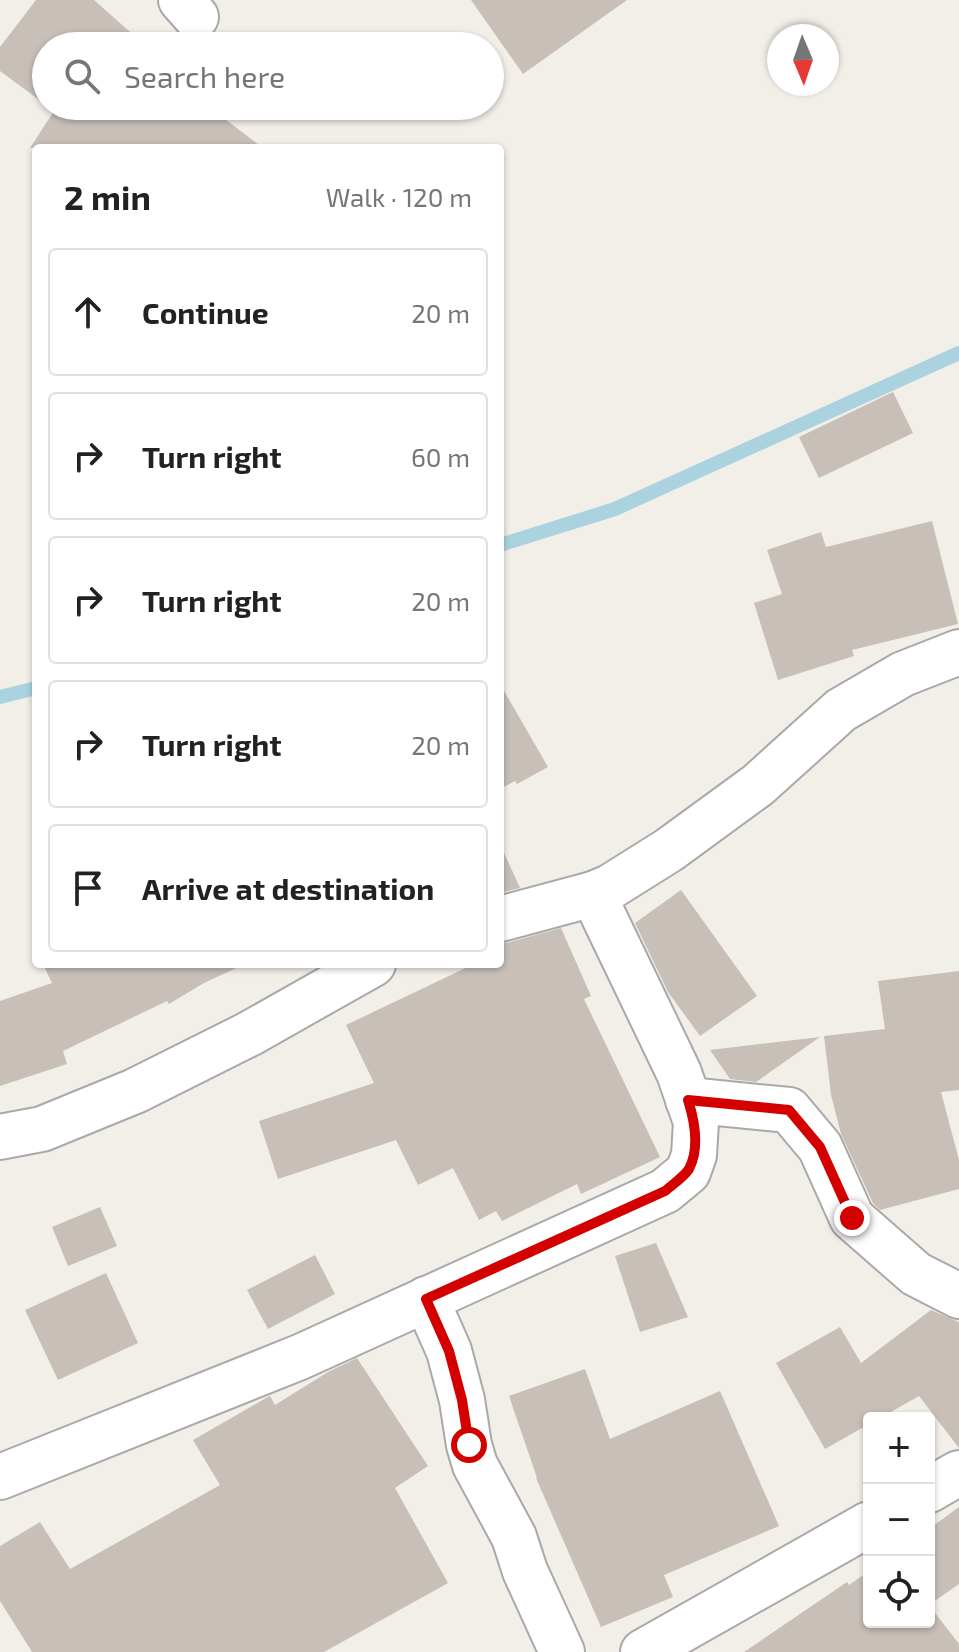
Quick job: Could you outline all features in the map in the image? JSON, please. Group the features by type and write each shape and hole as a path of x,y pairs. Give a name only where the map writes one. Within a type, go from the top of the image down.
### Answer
{"street":[{"path":"504,918 610,887 669,850 746,794 841,710 903,674 959,652"},
{"path":"0,1477 300,1357 665,1191 688,1172 694,1155 696,1122 679,1073 593,894"},
{"path":"0,1137 42,1129 135,1091 249,1034 366,968"},
{"path":"688,1100 789,1110 820,1147 852,1218 916,1274 959,1296"},
{"path":"426,1299 449,1351 475,1465 514,1537 525,1571 562,1652"},
{"path":"935,1487 959,1473"},
{"path":"643,1652 863,1527"}],"building":[{"path":"36,0 94,0 130,32 32,32 32,95 0,71 0,47"},
{"path":"471,0 627,0 523,74 504,47 504,32 493,32"},
{"path":"48,120 226,120 258,144 33,144"},
{"path":"893,392 913,433 819,478 799,437"},
{"path":"932,521 958,624 852,650 854,656 778,680 754,603 782,594 767,550 821,532 826,547"},
{"path":"504,691 548,767 517,784 515,781 504,787"},
{"path":"504,853 520,888 504,892"},
{"path":"681,890 757,996 700,1036 668,992 635,923"},
{"path":"561,928 591,996 584,999 660,1157 581,1194 577,1184 502,1221 496,1211 479,1220 453,1168 418,1185 396,1140 278,1179 259,1121 374,1083 346,1025 466,968 504,968 506,943"},
{"path":"45,968 236,968 169,1004 167,1001 63,1051 67,1064 0,1086 0,1001 52,983"},
{"path":"959,971 959,1090 941,1092 959,1160 959,1189 880,1210 873,1203 841,1134 831,1095 824,1036 885,1029 878,981"},
{"path":"820,1037 756,1082 730,1079 710,1050"},
{"path":"100,1207 117,1246 68,1266 52,1227"},
{"path":"656,1243 688,1317 640,1332 615,1256"},
{"path":"315,1255 335,1294 268,1329 247,1290"},
{"path":"106,1273 138,1343 58,1380 25,1310"},
{"path":"931,1310 959,1322 959,1448 935,1417 935,1412 931,1412 919,1396 891,1412 863,1412 863,1427 825,1449 776,1363 840,1327 861,1363"},
{"path":"357,1358 428,1466 395,1488 448,1583 324,1652 32,1652 0,1601 0,1546 40,1522 70,1569 220,1485 193,1440 270,1396 275,1405"},
{"path":"585,1369 610,1439 720,1391 779,1526 664,1575 673,1597 601,1627 536,1478 509,1396"},
{"path":"959,1507 959,1584 935,1601 935,1525"},
{"path":"863,1575 863,1628 935,1628 935,1613 959,1644 959,1652 744,1652 847,1582 849,1585"}],"waterway":[{"path":"504,544 615,509 959,353"},
{"path":"0,697 32,689"}],"route":[{"path":"469,1445 462,1400 449,1351 426,1299 665,1191 688,1172 694,1155 696,1122 688,1100 789,1110 820,1147 852,1218"}]}
